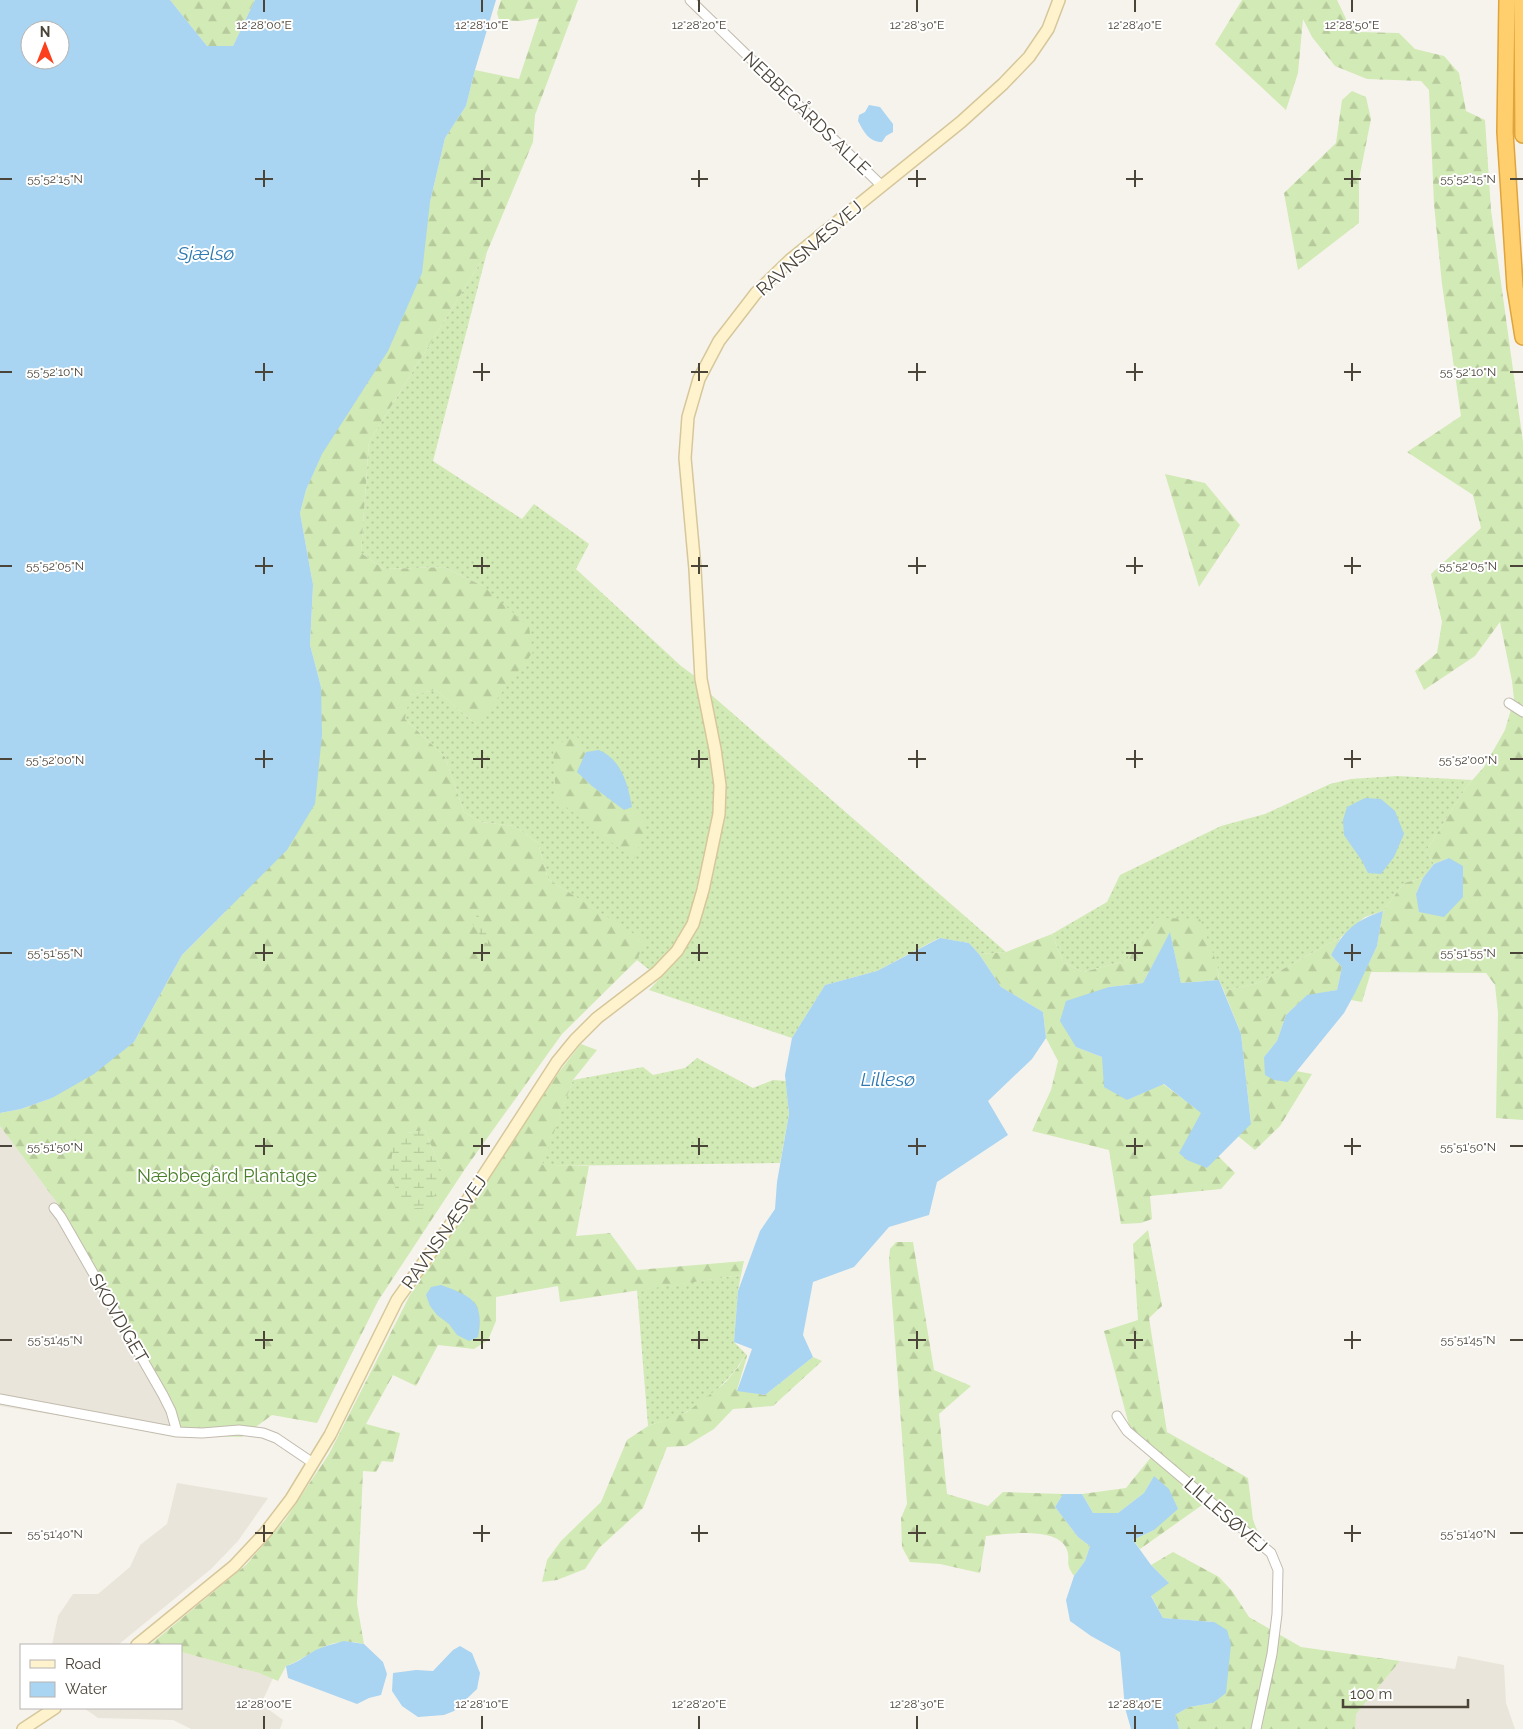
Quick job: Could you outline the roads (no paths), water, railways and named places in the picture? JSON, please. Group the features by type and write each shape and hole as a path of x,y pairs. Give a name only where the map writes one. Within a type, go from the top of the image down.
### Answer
{"highway":[{"path":"1507,0 1505,132 1515,287 1523,337"},
{"path":"1522,0 1523,135"}],"main road":[{"name":"RAVNSNÆSVEJ","path":"138,1644 234,1566 265,1533 286,1506 330,1435 396,1300 463,1207 557,1062 597,1018 657,972 677,951 693,924 703,890 719,814 720,785 701,679 685,458 688,417 699,379 719,341 756,293 790,260 961,122 1003,84 1029,57 1048,29 1058,0"},
{"path":"23,1729 53,1709"},
{"path":"35,1729 59,1709"}],"street":[{"name":"NEBBEGÅRDS ALLE","path":"690,0 881,185"},
{"path":"1509,703 1523,712"},
{"name":"SKOVDIGET","path":"54,1208 61,1217 163,1395 171,1411 177,1432"},
{"path":"0,1399 177,1432 202,1433 239,1430 263,1433 276,1438 313,1463"},
{"name":"LILLESØVEJ","path":"1117,1416 1127,1431 1271,1553 1278,1570 1277,1614 1272,1654 1256,1729"}],"water":[{"name":"Sjælsø","path":"0,0 170,0 207,46 233,46 255,0 496,0 466,106 445,138 430,202 422,273 388,351 322,454 306,490 300,513 313,585 310,645 321,687 322,735 315,804 287,850 182,955 134,1042 94,1074 52,1098 21,1109 0,1113"},
{"path":"869,105 880,107 893,124 893,132 886,136 882,142 877,142 870,138 858,121 859,115 865,112"},
{"path":"599,750 613,759 618,766 626,781 632,807 624,810 577,772 586,752"},
{"path":"1365,798 1381,799 1395,811 1404,834 1394,857 1381,874 1368,873 1344,835 1343,820 1347,807"},
{"path":"1449,858 1463,866 1463,897 1444,917 1419,912 1416,894 1423,878 1434,864"},
{"path":"1383,911 1377,946 1344,1013 1288,1082 1274,1080 1265,1075 1264,1057 1277,1041 1286,1015 1307,995 1337,990 1342,967 1331,955 1336,946 1346,932 1358,922"},
{"path":"1170,932 1181,983 1219,980 1241,1034 1251,1124 1207,1168 1187,1160 1179,1153 1201,1113 1164,1084 1127,1100 1104,1087 1102,1057 1076,1047 1060,1021 1066,1001 1109,987 1143,983"},
{"name":"Lillesø","path":"940,938 969,943 979,954 1001,987 1043,1012 1046,1038 1032,1059 988,1101 1008,1135 937,1182 929,1215 889,1227 854,1267 813,1282 803,1335 813,1357 765,1395 737,1391 752,1349 734,1342 738,1291 760,1231 775,1209 777,1182 789,1114 785,1075 792,1038 825,985 877,971"},
{"path":"441,1285 468,1297 473,1302 479,1315 478,1337 469,1341 457,1335 449,1324 437,1315 430,1306 426,1295 431,1287"},
{"path":"1154,1476 1169,1489 1178,1509 1154,1530 1133,1540 1151,1565 1169,1583 1151,1596 1163,1618 1214,1622 1227,1630 1231,1644 1226,1693 1213,1703 1189,1707 1175,1715 1179,1729 1131,1729 1125,1708 1120,1652 1091,1636 1070,1621 1066,1600 1074,1576 1085,1561 1090,1546 1078,1537 1055,1507 1063,1494 1082,1494 1093,1513 1118,1513 1144,1493"},
{"path":"344,1641 364,1644 383,1662 387,1674 381,1695 357,1704 288,1678 286,1666 297,1662 317,1649"},
{"path":"460,1646 472,1653 480,1673 477,1689 454,1711 444,1715 418,1717 402,1706 392,1691 393,1673 416,1670 433,1671 453,1650"}],"park label":[{"name":"Næbbegård Plantage","path":"227,1175"}]}
